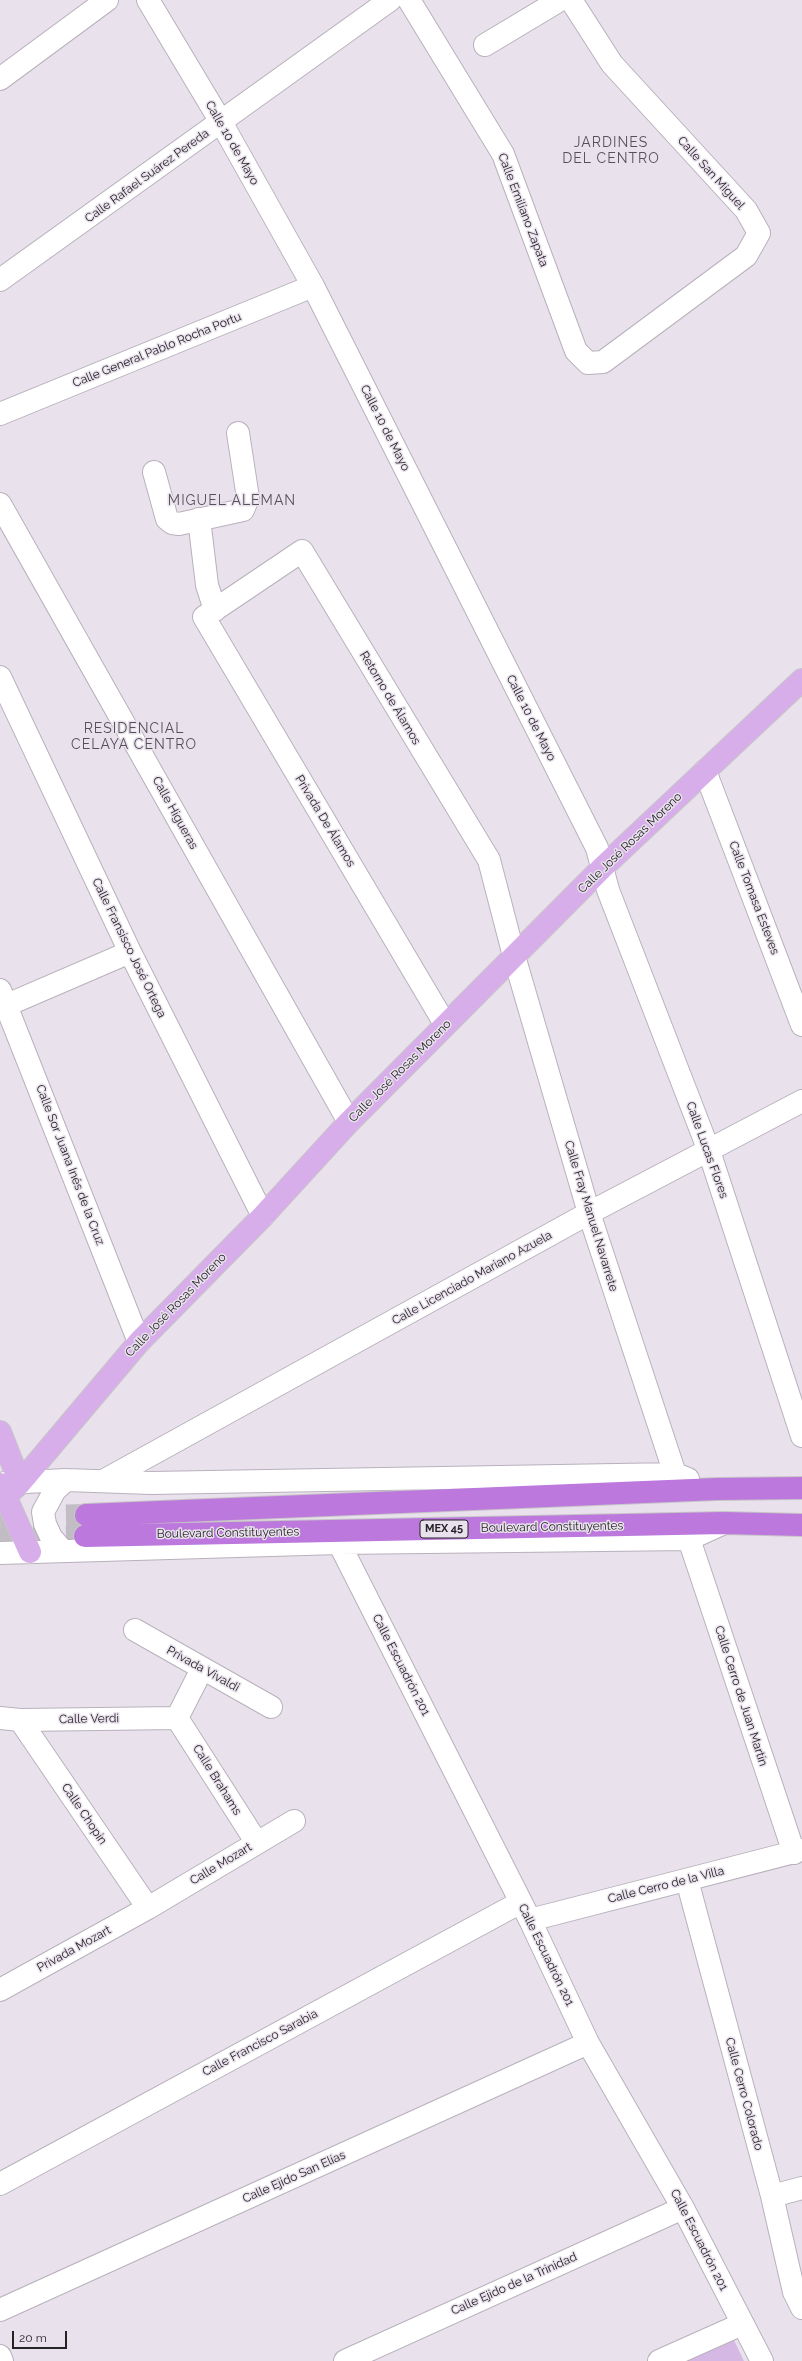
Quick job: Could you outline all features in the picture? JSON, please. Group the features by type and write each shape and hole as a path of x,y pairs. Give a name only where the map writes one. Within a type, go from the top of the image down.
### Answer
{"highway":[{"name":"Boulevard Constituyentes","path":"802,1488 717,1489 86,1526 724,1523 802,1525"}],"main road":[{"name":"Calle José Rosas Moreno","path":"5,1489 139,1342 263,1216 349,1122 445,1024 603,867 802,680"},
{"path":"0,1432 5,1489 30,1552"}],"street":[{"path":"0,79 107,0"},
{"name":"Calle 10 de Mayo","path":"148,0 221,122 313,286 597,848 603,867"},
{"name":"Calle Rafael Suárez Pereda","path":"0,280 390,0"},
{"name":"Calle Emiliano Zapata","path":"409,0 502,154 576,352 588,363"},
{"path":"485,45 560,0"},
{"name":"Calle San Miguel","path":"571,0 612,64 746,210 758,233 746,256 603,362 588,363"},
{"name":"Calle General Pablo Rocha Portu","path":"0,414 313,286"},
{"path":"154,472 167,519 172,523 179,524 243,510 246,506 248,498 238,432"},
{"name":"Calle Higueras","path":"0,504 349,1122"},
{"name":"Privada De Álamos","path":"199,519 210,614 445,1024"},
{"name":"Retorno de Álamos","path":"210,614 302,551 489,860 514,956"},
{"name":"Calle Fransisco José Ortega","path":"0,677 130,952 263,1216"},
{"name":"Calle Tomasa Esteves","path":"705,771 802,1025"},
{"name":"Calle Lucas Flores","path":"603,867 608,890 709,1151 802,1436"},
{"path":"2,1001 130,952"},
{"name":"Calle Fray Manuel Navarrete","path":"514,956 589,1213 675,1474"},
{"name":"Calle Sor Juana Inés de la Cruz","path":"2,1001 139,1342"},
{"name":"Calle Licenciado Mariano Azuela","path":"105,1480 589,1213 802,1101"},
{"path":"144,1458 151,1483"},
{"path":"5,1489 66,1480 105,1480 151,1483 675,1474 717,1489"},
{"path":"62,1550 52,1537 45,1524 43,1512 55,1490 66,1480"},
{"path":"0,1553 339,1543 689,1539 724,1523"},
{"name":"Calle Cerro de Juan Martín","path":"689,1539 798,1852"},
{"name":"Calle Escuadrón 201","path":"339,1543 525,1911 588,2043 684,2208 762,2361"},
{"name":"Privada Vivaldi","path":"135,1630 271,1707"},
{"path":"177,1718 202,1669"},
{"name":"Calle Verdi","path":"10,1719 177,1718"},
{"name":"Calle Brahams","path":"177,1718 257,1843"},
{"name":"Calle Chopin","path":"10,1719 148,1908"},
{"name":"Calle Mozart","path":"148,1908 294,1821"},
{"name":"Calle Cerro de la Villa","path":"525,1911 688,1880 798,1852"},
{"name":"Calle Cerro Colorado","path":"688,1880 772,2196 794,2292 802,2308"},
{"name":"Privada Mozart","path":"0,1990 148,1908"},
{"name":"Calle Francisco Sarabia","path":"0,2184 525,1911"},
{"name":"Calle Ejido San Elías","path":"0,2310 588,2043"},
{"path":"772,2196 802,2188"},
{"name":"Calle Ejido de la Trinidad","path":"346,2361 684,2208"},
{"path":"659,2361 742,2324"},
{"path":"0,2356 2,2361"}],"shaded area":[{"path":"733,2338 744,2361 665,2361"}],"tunnel":[{"path":"0,1517 86,1515"},
{"path":"0,1538 85,1536"}],"district":[{"name":"JARDINES DEL CENTRO","path":"611,152"},
{"name":"MIGUEL ALEMAN","path":"232,501"},
{"name":"RESIDENCIAL CELAYA CENTRO","path":"134,738"}]}
